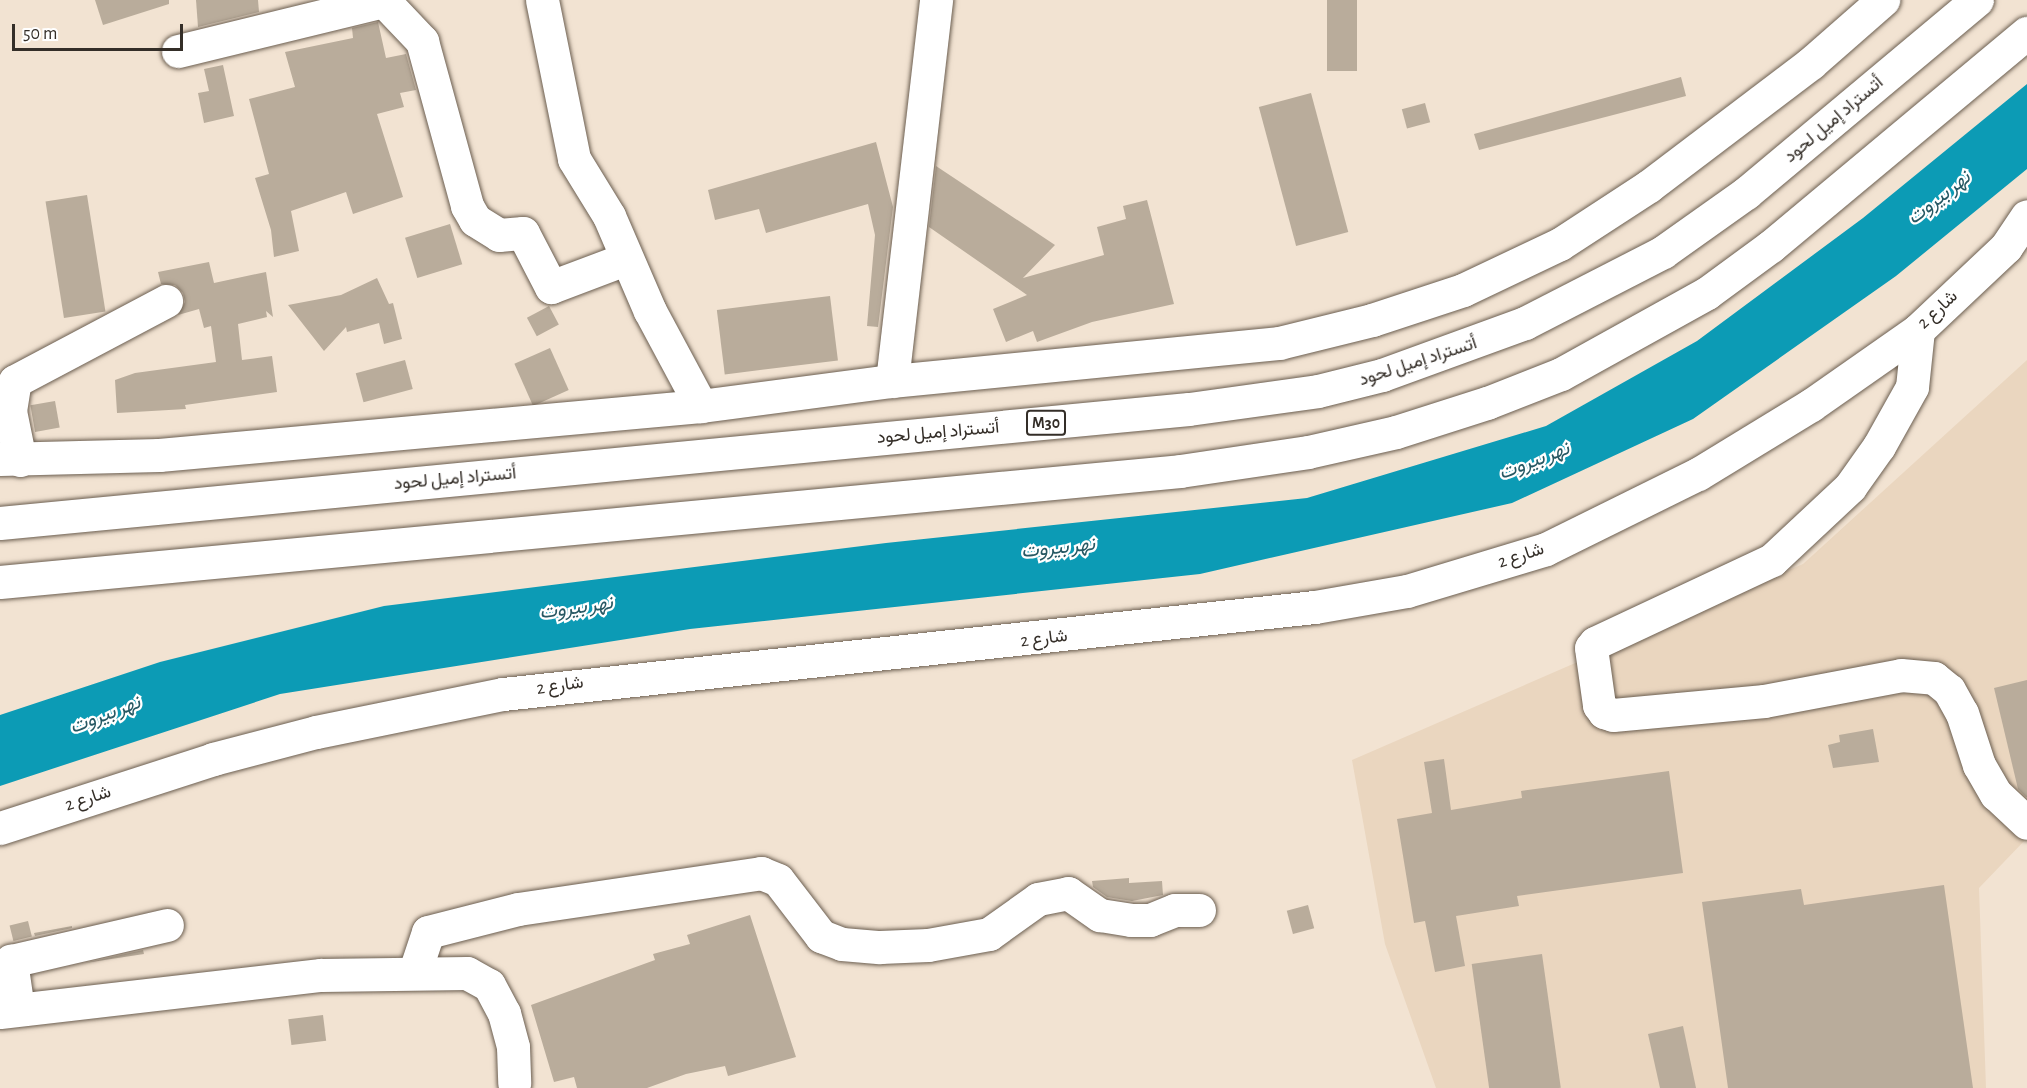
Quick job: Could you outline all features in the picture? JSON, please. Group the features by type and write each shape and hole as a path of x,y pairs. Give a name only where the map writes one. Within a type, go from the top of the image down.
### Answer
{"main road":[{"path":"542,0 574,159 609,216 625,259 701,406"},
{"path":"892,381 936,0"},
{"path":"165,301 15,381 10,411 10,460 159,455 701,406 892,381 1279,343 1372,320 1463,290 1560,244 1649,186 1811,63 1883,0"},
{"name":"أتستراد إميل لحود","path":"0,523 1189,409 1318,391 1382,375 1525,323 1663,252 1746,193 1977,0"},
{"path":"178,51 383,1 422,41 467,206 475,220 499,235 523,233 551,287 625,259"},
{"path":"0,582 1180,471 1308,452 1396,432 1561,374 1707,293 1757,258 2027,33"},
{"name":"شارع 2","path":"0,828 213,759 316,732 503,694 604,681 1020,641 1314,607 1407,591 1546,549 1698,474 1811,405 1917,330 2016,242 2027,216"},
{"path":"1917,330 1912,387 1850,488 1772,560 1595,643 1591,648 1599,705 1604,712 1613,715 1764,701 1920,674 1934,678 1949,690 1970,734 1979,765 1996,794 2027,823"},
{"path":"0,510 69,516"},
{"path":"0,595 58,578"},
{"path":"415,971 428,932 518,909 761,873 778,880 821,936 842,944 880,947 928,945 989,934 1038,899 1068,893 1100,915 1131,920 1150,920 1175,910 1199,910"},
{"path":"166,926 11,961 9,1011 321,975 415,971 467,973 489,985 504,1013 513,1047 514,1083"}],"shaded area":[{"path":"2027,360 2027,838 1979,888 1986,1088 1436,1088 1385,944 1352,760 1803,564"}],"water":[{"name":"نهر بيروت","path":"2027,84 2027,169 1896,276 1693,419 1512,503 1200,574 690,629 280,694 0,786 0,715 160,662 384,606 886,543 1307,498 1546,426 1697,341 1863,218"}],"building":[{"path":"95,0 169,0 169,4 103,25"},
{"path":"196,0 258,0 259,12 198,27"},
{"path":"1327,0 1357,0 1357,71 1327,71"},
{"path":"378,22 386,58 406,54 416,90 400,93 404,107 377,114 403,197 353,214 346,192 291,211 299,251 274,257 271,230 255,178 269,174 249,99 295,87 285,52 353,38 352,28"},
{"path":"223,65 234,116 204,123 198,93 209,91 204,69"},
{"path":"1681,77 1686,96 1479,150 1474,134"},
{"path":"1311,93 1348,232 1296,246 1259,107"},
{"path":"1425,103 1430,122 1407,129 1402,109"},
{"path":"876,142 893,207 878,327 867,326 875,235 868,204 766,233 759,209 715,220 708,190"},
{"path":"936,166 1055,245 1023,278 1104,255 1097,227 1126,219 1123,206 1147,200 1174,304 1092,322 1037,342 1033,331 1006,342 993,309 1027,295 929,227"},
{"path":"87,195 105,312 64,318 46,202"},
{"path":"450,224 462,264 417,278 405,238"},
{"path":"209,262 214,283 266,272 273,317 266,311 267,317 238,324 242,360 272,356 277,392 185,405 186,409 117,413 115,380 135,373 216,362 211,326 204,328 199,309 178,315 185,302 183,293 175,285 161,284 158,272"},
{"path":"377,278 389,304 393,303 402,339 384,344 379,323 347,332 346,327 324,351 288,305 341,295"},
{"path":"830,296 838,361 725,374 717,310"},
{"path":"549,306 559,325 537,336 527,318"},
{"path":"550,348 569,390 533,406 514,364"},
{"path":"405,360 413,389 364,402 356,373"},
{"path":"55,401 60,428 35,432 30,405"},
{"path":"2027,680 2026,797 2018,789 1994,688"},
{"path":"1873,729 1879,762 1833,768 1828,745 1840,742 1839,735"},
{"path":"1444,759 1451,810 1522,798 1521,791 1669,771 1683,873 1517,896 1519,906 1456,916 1465,966 1435,972 1425,921 1414,923 1397,819 1432,813 1424,762"},
{"path":"1129,878 1129,883 1162,881 1163,895 1132,901 1107,897 1093,887 1092,881"},
{"path":"1944,885 1973,1088 1728,1088 1702,902 1801,889 1804,905"},
{"path":"1308,905 1314,928 1293,934 1287,911"},
{"path":"750,915 796,1057 728,1076 725,1066 686,1074 647,1088 577,1088 574,1077 554,1082 531,1005 655,960 653,954 690,944 687,935"},
{"path":"28,921 32,937 13,941 10,926"},
{"path":"72,926 72,928 35,936 34,933"},
{"path":"143,950 144,954 85,963"},
{"path":"1542,954 1561,1088 1489,1088 1472,964"},
{"path":"323,1015 326,1041 291,1045 288,1019"},
{"path":"1683,1026 1696,1088 1660,1088 1648,1034"}]}
